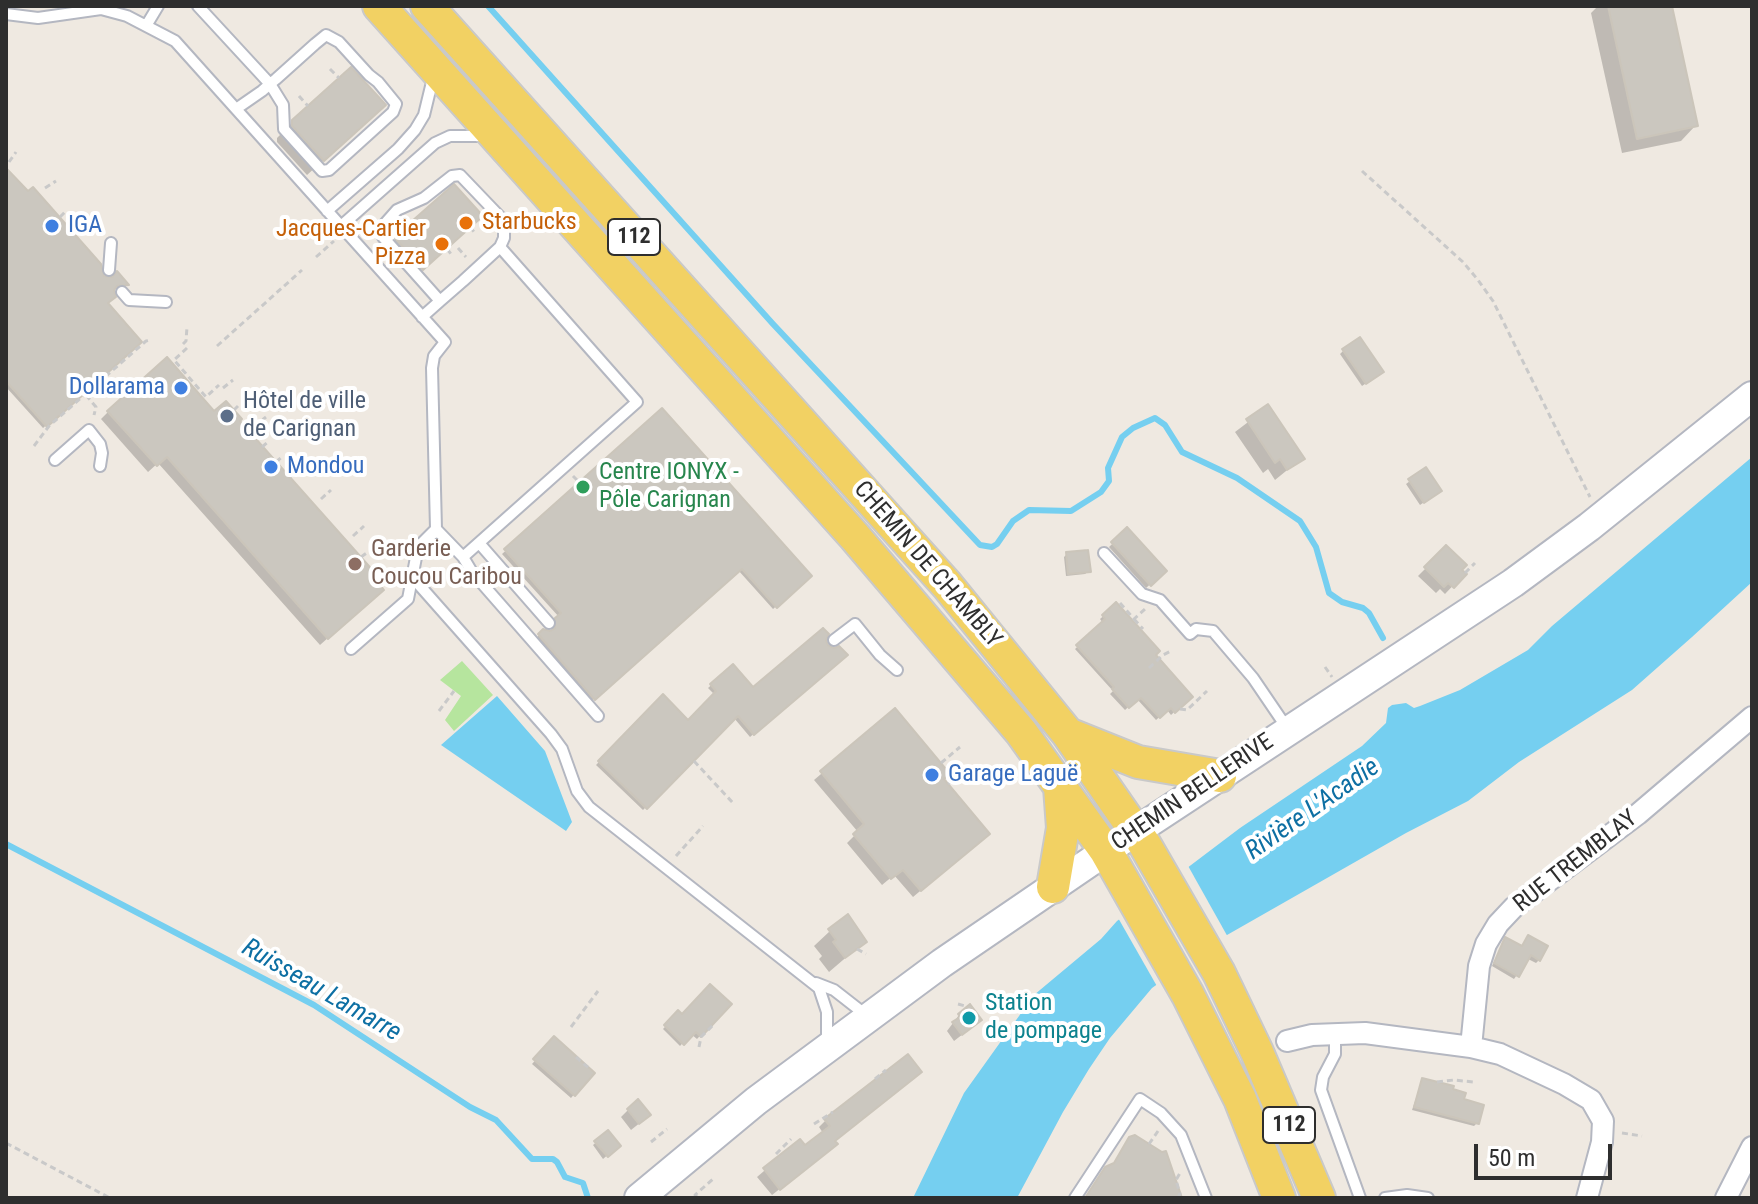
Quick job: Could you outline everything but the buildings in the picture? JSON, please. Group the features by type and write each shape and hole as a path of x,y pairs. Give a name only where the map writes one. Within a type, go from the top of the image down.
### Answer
{"main road":[{"name":"CHEMIN DE CHAMBLY","path":"379,6 959,657 1059,784 1106,851 1178,978 1236,1091 1279,1198"},
{"name":"CHEMIN DE CHAMBLY","path":"427,6 939,576 1068,734 1136,831 1210,957 1250,1038 1319,1198"},
{"name":"CHEMIN BELLERIVE","path":"639,1198 725,1125 827,1048 1053,887 1513,583 1603,516 1752,396"},
{"path":"1068,734 1138,762 1220,776"},
{"path":"1053,887 1063,828 1059,784"}],"street":[{"name":"RUE TREMBLAY","path":"1471,1047 1479,966 1486,944 1498,924 1514,907 1638,814 1752,717"},
{"path":"1287,1041 1335,1033 1365,1033 1471,1047 1511,1058 1586,1096 1596,1105 1603,1121 1603,1134 1587,1198"},
{"path":"1726,1198 1752,1147"}],"lane":[{"path":"146,26 158,6"},
{"path":"198,6 270,84 283,105 284,129 320,169 329,170 393,112 396,104 334,37 326,35 270,84 236,109"},
{"path":"6,14 38,18 99,7 146,26 179,45 445,342 437,352 432,368 436,529 598,716"},
{"path":"327,211 398,149 415,130 427,108 435,68"},
{"path":"341,226 440,140 465,135 497,138"},
{"path":"422,317 440,301 500,247 505,231 504,221 460,175 446,179 424,198 391,215 382,227 383,237 440,301"},
{"path":"109,270 111,243"},
{"path":"463,557 637,402 500,247"},
{"path":"122,292 129,300 166,302"},
{"path":"55,460 89,430 100,444 100,466"},
{"path":"351,649 408,599 418,547 436,529"},
{"path":"479,543 549,623"},
{"path":"1104,553 1142,594 1160,600 1190,634 1196,629 1213,631 1253,678 1288,730"},
{"path":"413,578 551,734 562,749 577,791 589,807 814,983 834,990 869,1018"},
{"path":"834,640 855,624 880,655 897,670"},
{"path":"814,983 825,1001 827,1048"},
{"path":"1335,1033 1335,1054 1323,1077 1321,1090 1360,1198"},
{"path":"1075,1198 1140,1099 1161,1113 1181,1135 1206,1198"},
{"path":"1385,1198 1407,1195 1428,1198"}],"path":[{"path":"330,69 339,78"},
{"path":"299,96 308,106"},
{"path":"9,162 16,152"},
{"path":"1362,171 1463,262 1486,290 1577,474 1603,516"},
{"path":"45,188 56,181"},
{"path":"60,217 66,211"},
{"path":"77,224 87,215"},
{"path":"470,227 475,233"},
{"path":"316,257 332,243"},
{"path":"447,249 451,254"},
{"path":"217,346 302,270"},
{"path":"187,327 185,346 174,360 189,380 206,397 233,380"},
{"path":"34,446 49,426 146,341 151,340"},
{"path":"85,394 96,407 89,430"},
{"path":"255,426 266,417"},
{"path":"262,447 269,441"},
{"path":"276,462 283,456"},
{"path":"290,477 296,471"},
{"path":"321,499 331,490"},
{"path":"353,536 364,526"},
{"path":"361,557 368,552"},
{"path":"1465,573 1475,563"},
{"path":"1120,603 1143,629"},
{"path":"1134,619 1140,614"},
{"path":"1149,668 1171,651"},
{"path":"439,711 454,691"},
{"path":"1180,709 1187,710 1207,691"},
{"path":"941,763 960,747"},
{"path":"694,761 733,803"},
{"path":"948,784 961,774 977,768"},
{"path":"675,858 703,826"},
{"path":"857,949 866,954"},
{"path":"571,1027 598,991"},
{"path":"958,1004 965,1006"},
{"path":"699,1047 701,1037 714,1024"},
{"path":"576,1057 591,1070"},
{"path":"875,1079 886,1070"},
{"path":"1437,1082 1473,1082"},
{"path":"814,1124 833,1112"},
{"path":"651,1142 667,1129"},
{"path":"1149,1144 1160,1129"},
{"path":"1620,1132 1642,1136"},
{"path":"776,1154 791,1139"},
{"path":"6,1143 110,1198"},
{"path":"697,1197 695,1195 713,1179"},
{"path":"1176,1180 1179,1196 1190,1192"}],"green space":[{"path":"462,661 493,695 454,731 445,720 461,696 440,680"}],"water":[{"name":"Rivière L'Acadie","path":"1752,457 1752,582 1632,690 1519,762 1468,801 1227,935 1152,988 1110,1038 1089,1069 1017,1198 913,1198 964,1093 1034,995 1101,939 1117,921 1240,828 1362,746 1386,723 1388,708 1392,705 1406,703 1414,708 1460,690 1528,650 1552,626"},
{"path":"497,696 545,751 572,822 566,831 441,745"}],"pier":[{"path":"1187,864 1229,939 1158,988 1117,916"}],"waterway":[{"path":"488,6 773,324 980,545 992,547 997,544 1013,521 1029,510 1071,511 1101,492 1109,481 1108,468 1122,437 1155,418 1165,425 1182,452 1237,478 1300,521 1316,547 1329,593 1342,602 1363,608 1383,638"},
{"name":"Ruisseau Lamarre","path":"6,844 314,1005 470,1107 496,1120 532,1159 553,1159 565,1177 583,1183 588,1198"}],"place":[{"name":"Starbucks","path":"466,223"},
{"name":"IGA","path":"52,226"},
{"name":"Jacques-Cartier Pizza","path":"442,244"},
{"name":"Dollarama","path":"181,388"},
{"name":"Hôtel de ville de Carignan","path":"227,416"},
{"name":"Mondou","path":"271,467"},
{"name":"Centre IONYX - Pôle Carignan","path":"583,487"},
{"name":"Garderie Coucou Caribou","path":"355,564"},
{"name":"Garage Laguë","path":"932,775"},
{"name":"Station de pompage","path":"969,1018"}]}
